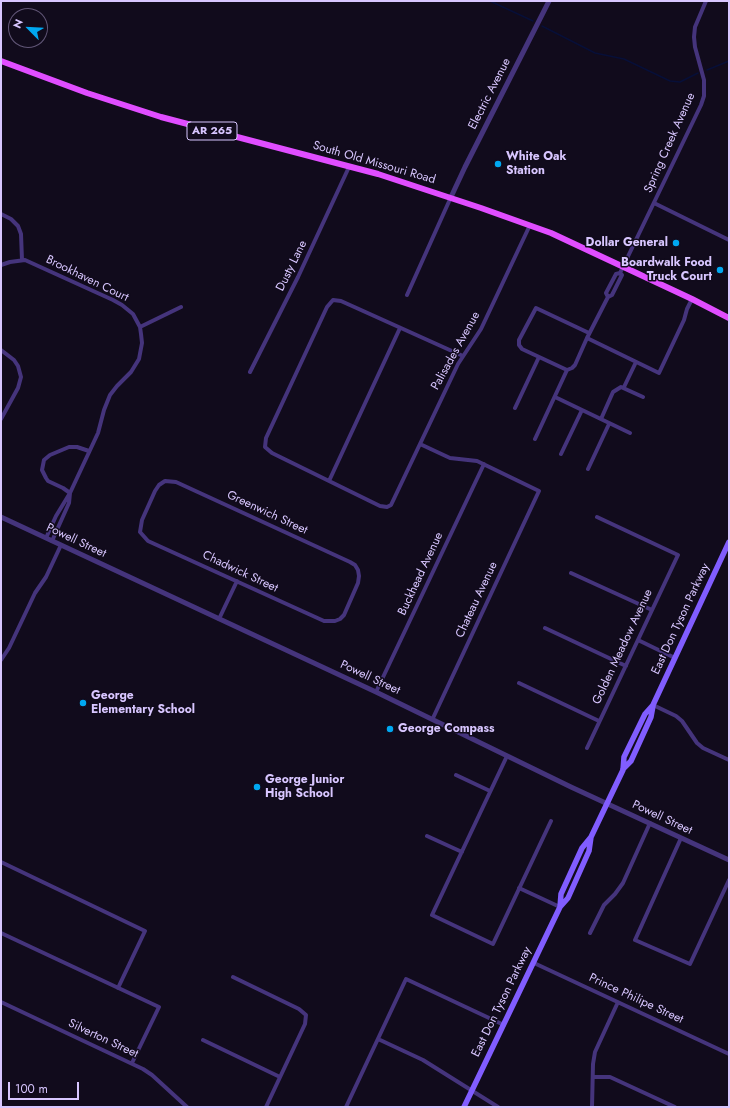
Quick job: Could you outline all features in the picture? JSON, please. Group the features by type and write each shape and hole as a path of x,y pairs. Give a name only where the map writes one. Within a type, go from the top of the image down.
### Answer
{"main road":[{"name":"South Old Missouri Road","path":"1,61 87,94 161,117 349,167 451,197 551,233 623,266 729,318"},
{"name":"East Don Tyson Parkway","path":"464,1107 560,907 568,898 589,851 591,837 623,770 631,761 652,717 653,705 729,542"}],"street":[{"name":"Electric Avenue","path":"451,197 464,166 549,1"},
{"name":"Spring Creek Avenue","path":"589,333 608,297 606,293 616,274 620,273 701,105 704,96 704,80 694,47 694,37 695,27 706,1"},
{"name":"Dusty Lane","path":"250,372 298,277 349,167"},
{"path":"407,295 451,197"},
{"path":"654,203 729,240"},
{"path":"1,214 11,218 18,226 21,234 22,260 1,265"},
{"name":"Palisades Avenue","path":"329,481 380,506 387,507 393,501 463,356 481,329 530,225"},
{"name":"Brookhaven Court","path":"22,260 30,262 122,305 133,314 140,327"},
{"path":"587,338 659,373 684,320 692,299"},
{"path":"400,328 329,481 272,453 265,447 269,432 327,307 333,300 341,301 463,356"},
{"path":"46,538 56,516 70,493 98,433 104,410 110,395 131,372 139,359 142,343 140,327 181,307"},
{"path":"535,439 567,370 575,365 589,333 535,308 519,340 522,349 567,370"},
{"path":"1,350 14,360 18,366 21,377 18,388 1,419"},
{"path":"515,408 539,357"},
{"path":"624,387 636,362"},
{"path":"601,420 613,392 621,387 624,387 643,397"},
{"path":"555,397 630,433"},
{"path":"561,454 582,410"},
{"path":"588,469 609,424"},
{"path":"420,444 450,458 476,461 484,464"},
{"path":"70,493 48,481 42,470 44,460 50,455 69,447 77,447 89,451"},
{"name":"Chateau Avenue","path":"433,718 540,491 484,464"},
{"name":"Buckhead Avenue","path":"376,692 484,464"},
{"name":"Chadwick Street","path":"165,481 159,485 155,491 142,520 140,532 148,541 324,621 335,621"},
{"name":"Greenwich Street","path":"165,481 176,482 184,485 350,562 358,570 358,583 344,615 335,621"},
{"path":"52,541 69,503 70,493"},
{"name":"Powell Street","path":"1,517 433,718 507,756 729,860"},
{"name":"Golden Meadow Avenue","path":"587,748 678,555 597,517"},
{"path":"1,660 9,648 35,593 46,577 61,545"},
{"path":"571,573 652,610"},
{"path":"219,619 236,581"},
{"path":"545,628 626,666"},
{"path":"638,640 675,658"},
{"path":"519,683 599,721"},
{"path":"653,705 676,716 682,721 697,744 729,760"},
{"path":"507,756 432,915 493,944 551,821"},
{"path":"456,774 490,791"},
{"path":"590,933 604,904 615,894 623,883 650,823"},
{"path":"427,836 462,852"},
{"path":"681,838 635,940 690,964 729,880"},
{"path":"1,862 146,931 118,988"},
{"path":"519,888 560,907"},
{"path":"1,933 159,1007 132,1064"},
{"name":"Prince Philipe Street","path":"534,963 729,1054"},
{"path":"233,977 299,1009 306,1015 305,1024 266,1107"},
{"path":"346,1107 406,979 504,1024"},
{"name":"Silverton Street","path":"1,1002 152,1075 187,1107"},
{"path":"592,1107 593,1064 595,1052 618,1002"},
{"path":"378,1039 423,1060 498,1107"},
{"path":"203,1040 280,1077"},
{"path":"593,1077 610,1077 675,1107"}],"waterway":[{"path":"490,1 533,21"},
{"path":"542,26 595,53 624,59 670,81 680,82 698,73"},
{"path":"707,70 729,61"}],"place":[{"name":"White Oak Station","path":"498,164"},
{"name":"Dollar General","path":"676,243"},
{"name":"Boardwalk Food Truck Court","path":"720,270"},
{"name":"George Elementary School","path":"83,703"},
{"name":"George Compass","path":"390,729"},
{"name":"George Junior High School","path":"257,787"}]}
